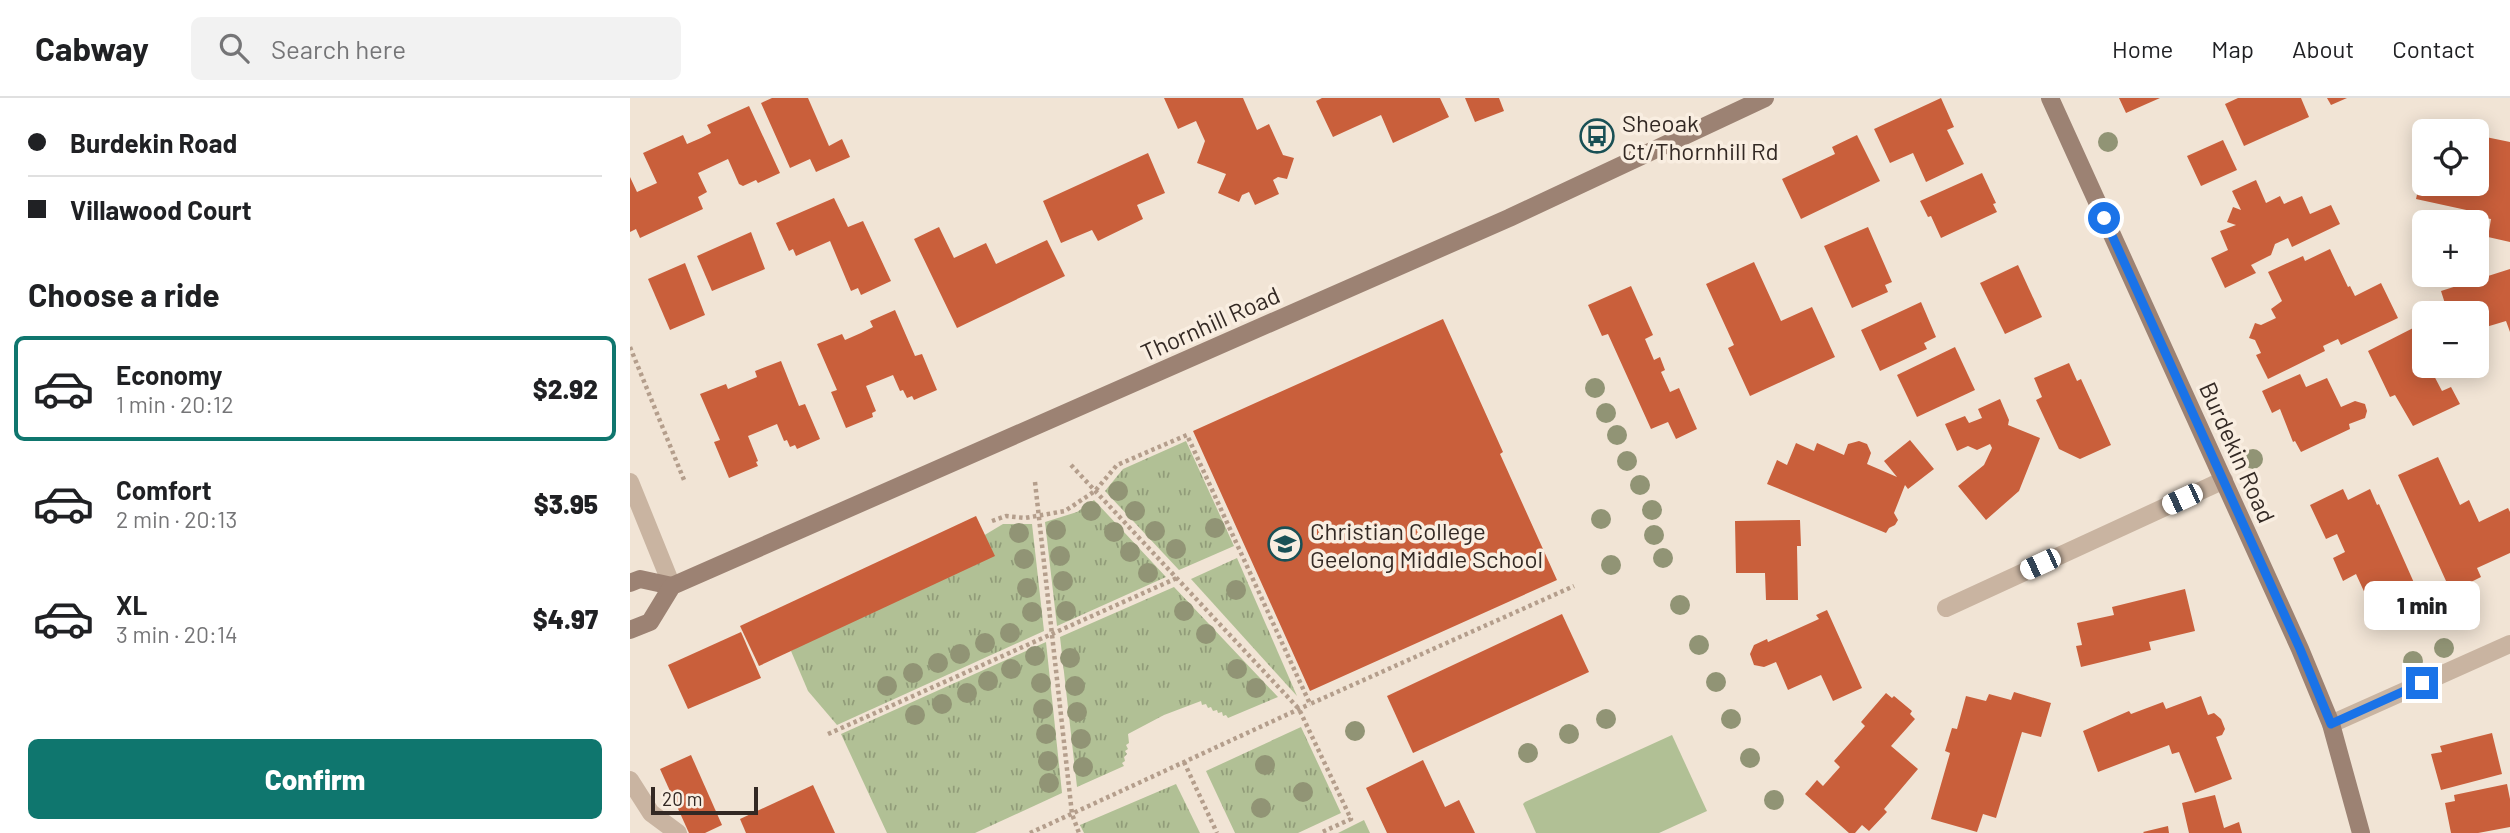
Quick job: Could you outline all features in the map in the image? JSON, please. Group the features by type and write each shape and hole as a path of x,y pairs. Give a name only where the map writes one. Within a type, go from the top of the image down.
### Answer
{"street":[{"name":"Thornhill Road","path":"672,586 1509,218 1765,98"},
{"name":"Burdekin Road","path":"2050,98 2300,649 2331,724 2361,833"},
{"path":"1946,608 2224,480"},
{"path":"630,482 672,586"},
{"path":"630,583 640,579 672,586"},
{"path":"630,630 650,622 672,586"},
{"path":"2331,724 2510,644"},
{"path":"630,780 651,813 678,833"}],"path":[{"path":"630,347 684,480"},
{"path":"992,521 1006,516 1025,518 1065,511 1095,491 1117,465 1187,435 1310,704"},
{"path":"1071,466 1299,709 1351,819 1320,833"},
{"path":"1035,482 1072,814 1079,833"},
{"path":"828,734 1177,578"},
{"path":"1030,833 1574,586"},
{"path":"1184,762 1217,833"}],"green space":[{"path":"1186,441 1234,546 1179,570 1105,491 1123,469"},
{"path":"1094,500 1166,577 1057,626 1045,522 1077,512"},
{"path":"1003,524 1032,524 1044,631 837,725 808,691 791,651"},
{"path":"1237,558 1297,696 1191,579"},
{"path":"1174,587 1278,697 1228,718 1223,716 1222,712 1208,708 1206,704 1202,705 1201,701 1164,715 1128,734 1128,749 1125,751 1127,754 1122,763 1124,766 1077,787 1060,637"},
{"path":"1046,642 1062,793 975,833 887,833 841,734"},
{"path":"1301,727 1341,813 1298,833 1235,833 1206,771"},
{"path":"1672,735 1707,811 1659,833 1536,833 1523,804 1525,802"},
{"path":"1176,784 1200,833 1084,833 1080,825"},
{"path":"1364,820 1370,833 1338,833"}],"building":[{"path":"772,98 808,98 829,146 842,139 850,157 816,172 810,159 790,168 761,103"},
{"path":"1164,98 1243,98 1257,130 1269,124 1283,155 1294,158 1287,179 1278,177 1273,180 1279,194 1255,205 1249,192 1242,195 1239,202 1218,193 1226,174 1197,163 1205,141 1196,121 1178,129"},
{"path":"1322,98 1440,98 1449,117 1393,143 1381,115 1333,137 1316,101"},
{"path":"1465,98 1499,98 1504,111 1475,122"},
{"path":"1941,98 1954,127 1947,130 1964,164 1926,182 1913,153 1890,163 1874,129"},
{"path":"2119,98 2160,98 2126,113"},
{"path":"2238,98 2301,98 2309,117 2244,146 2225,104"},
{"path":"2327,98 2347,98 2331,105"},
{"path":"749,106 780,173 758,183 756,180 743,186 739,184 728,159 698,173 707,192 698,197 703,209 640,238 636,229 630,232 630,177 637,192 657,183 643,153 683,135 687,144 701,138 711,133 707,125"},
{"path":"1857,135 1880,181 1801,219 1782,179 1835,154 1832,147"},
{"path":"2489,138 2510,142 2510,242 2489,237 2489,210 2466,210 2416,199 2417,196 2489,196"},
{"path":"2223,140 2237,170 2201,186 2187,156"},
{"path":"1148,153 1165,193 1137,205 1143,219 1098,241 1092,230 1061,243 1043,201"},
{"path":"1982,173 1996,203 1993,204 1997,212 1941,238 1931,216 1928,217 1920,201"},
{"path":"2256,180 2266,203 2280,196 2284,204 2302,196 2310,214 2331,205 2340,224 2292,247 2288,238 2275,244 2271,255 2251,265 2256,273 2225,288 2211,258 2228,250 2220,231 2236,225 2227,222 2233,207 2241,210 2232,191"},
{"path":"834,198 848,227 863,221 891,281 861,295 858,288 851,291 830,241 796,256 793,249 789,251 776,223"},
{"path":"939,227 954,258 986,243 996,264 1047,240 1065,276 957,328 914,239"},
{"path":"1868,227 1892,282 1885,285 1888,292 1852,308 1824,246"},
{"path":"751,232 765,269 712,291 697,256"},
{"path":"2330,249 2355,296 2381,283 2398,318 2341,345 2338,339 2323,346 2325,351 2268,379 2256,355 2261,353 2255,340 2249,338 2255,323 2261,325 2276,318 2271,309 2282,301 2268,272 2303,256 2305,261"},
{"path":"1754,262 1781,321 1812,307 1835,357 1750,396 1728,348 1734,345 1706,284"},
{"path":"685,263 705,315 670,330 648,279"},
{"path":"2018,265 2042,317 2005,334 1980,283"},
{"path":"2510,269 2510,332 2506,321 2489,326 2489,301 2444,301 2441,291 2454,287 2489,287 2489,276"},
{"path":"1631,286 1653,335 1645,339 1654,360 1660,357 1665,370 1661,372 1670,392 1679,388 1697,429 1676,439 1668,422 1651,429 1608,334 1602,336 1588,305"},
{"path":"1921,302 1936,337 1924,343 1927,349 1880,371 1861,330"},
{"path":"895,310 915,356 922,354 937,390 914,400 912,396 907,398 903,390 900,391 893,375 866,386 876,411 872,413 873,417 846,428 831,392 837,390 817,344 842,334 845,340 873,327 870,321"},
{"path":"1443,319 1557,580 1310,691 1193,431"},
{"path":"2412,329 2412,378 2435,378 2442,391 2451,387 2460,404 2413,426 2395,395 2390,397 2368,351"},
{"path":"1955,347 1975,390 1917,417 1897,375"},
{"path":"781,361 799,406 805,404 820,439 797,449 795,445 790,447 787,440 784,441 777,424 748,436 758,466 729,478 714,442 720,440 700,394 726,384 728,389 757,377 755,371"},
{"path":"2069,363 2077,381 2081,379 2111,445 2080,459 2059,449 2036,400 2042,397 2034,378"},
{"path":"2300,374 2306,387 2327,378 2341,407 2355,401 2365,404 2365,418 2349,424 2350,429 2301,452 2295,441 2293,442 2280,409 2272,413 2262,391"},
{"path":"2000,399 2009,420 2008,425 2040,438 2019,491 1986,520 1958,486 1984,465 1992,448 1990,444 1977,450 1968,446 1957,451 1945,424 1965,416 1969,423 1982,418 1978,409"},
{"path":"1910,440 1934,469 1908,489 1905,485 1894,513 1898,520 1886,533 1767,484 1777,460 1787,465 1796,443 1814,451 1817,443 1844,455 1848,444 1859,441 1867,444 1871,453 1867,464 1897,477 1884,461"},
{"path":"2438,457 2460,505 2469,500 2479,522 2508,508 2510,512 2510,553 2477,568 2481,577 2451,592 2398,475"},
{"path":"2343,489 2348,500 2370,489 2423,603 2390,619 2384,606 2373,611 2356,574 2343,581 2333,558 2345,552 2337,534 2326,539 2310,505"},
{"path":"976,516 995,556 759,666 740,626"},
{"path":"1800,520 1801,546 1797,546 1798,600 1766,600 1765,573 1736,573 1735,521"},
{"path":"2185,589 2195,631 2149,642 2151,650 2081,667 2076,646 2082,645 2077,623 2114,615 2112,607"},
{"path":"1827,610 1862,688 1833,701 1821,675 1788,690 1776,662 1764,667 1754,665 1750,654 1754,645 1767,639 1768,642 1819,619 1816,615"},
{"path":"1562,614 1589,672 1413,753 1387,696"},
{"path":"741,632 761,678 688,709 668,665"},
{"path":"2014,692 2051,703 2041,737 2022,732 1996,818 1983,814 1977,832 1931,819 1950,753 1945,751 1952,728 1957,729 1966,696 1986,701 1989,694 2011,700"},
{"path":"1886,693 1912,711 1910,714 1915,719 1891,746 1918,769 1884,809 1887,812 1869,831 1862,825 1855,833 1849,833 1805,794 1817,780 1823,786 1840,767 1834,761 1865,726 1861,722"},
{"path":"2201,696 2208,715 2214,713 2221,719 2225,729 2222,735 2216,737 2232,779 2195,793 2179,752 2172,754 2169,745 2098,772 2083,731 2129,711 2131,714 2163,702 2166,709"},
{"path":"2492,733 2502,774 2441,790 2431,754 2442,752 2440,746"},
{"path":"691,755 722,825 705,833 689,833 660,769"},
{"path":"1423,760 1445,807 1459,800 1475,833 1387,833 1366,788"},
{"path":"2507,784 2510,827 2478,833 2451,833 2445,803 2455,801 2454,795"},
{"path":"813,785 835,833 746,833 740,819"},
{"path":"2215,795 2224,828 2239,822 2242,833 2189,833 2182,803"},
{"path":"2168,826 2169,833 2143,832"}],"place":[{"name":"Sheoak Ct/Thornhill Rd","path":"1597,136"},
{"name":"Christian College Geelong Middle School","path":"1285,544"}],"route":[{"path":"2104,218 2300,649 2331,724 2422,683"}]}
